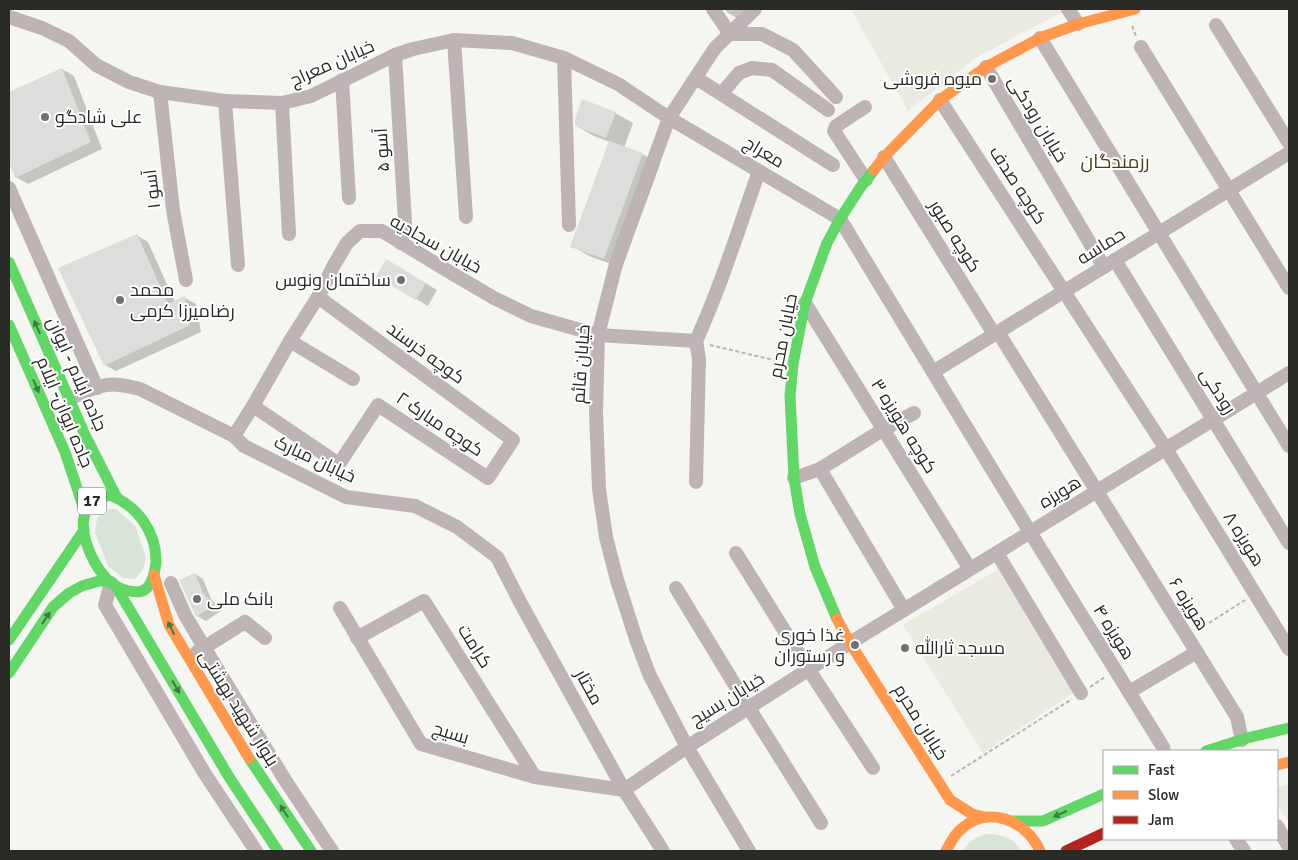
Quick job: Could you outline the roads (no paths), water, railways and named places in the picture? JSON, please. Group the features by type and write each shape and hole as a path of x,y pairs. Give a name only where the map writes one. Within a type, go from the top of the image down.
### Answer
{"main road":[{"name":"خیابان محرم","path":"950,800 850,643 835,615 815,566 800,514 794,478 790,396 793,364 805,303 827,243 840,219 884,157 940,100 986,67 1040,38 1128,9"},
{"name":"جاده ایلام - ایوان","path":"9,262 85,435 117,498"},
{"name":"جاده ایوان- ایلام","path":"9,326 11,335 65,452 85,512"},
{"name":"17","path":"111,583 96,567 88,548 84,530 83,520 85,512 92,501 98,497 110,495 131,506 138,514 148,530 155,549 154,575"},
{"name":"17","path":"12,635 84,530"},
{"path":"9,673 53,606 70,593 82,586 99,581 111,583 123,590 136,592 148,587 154,575"},
{"name":"بلوار شهید بهشتی","path":"154,575 169,626 245,752 311,851"},
{"path":"111,583 229,777 278,851"},
{"path":"12,635 18,630 23,630 29,636 28,645"},
{"path":"1209,750 1289,728"},
{"path":"1013,821 1044,821 1103,794"},
{"path":"950,800 972,814 984,818"},
{"path":"947,847 952,819 950,800"},
{"path":"947,847 958,831 970,822 984,818 999,817 1013,821 1026,829 1036,841 1040,851"},
{"path":"1066,851 1103,833"}],"street":[{"path":"713,9 730,34 762,34 793,50 836,97"},
{"name":"خیابان قائم","path":"749,851 687,746 650,676 637,642 617,580 606,537 599,489 596,412 598,335 616,264 669,118 715,48 755,9"},
{"path":"1068,9 1078,24"},
{"name":"خیابان معراج","path":"9,17 42,28 69,41 96,65 129,82 160,92 225,101 282,104 311,96 395,55 454,40 512,43 564,58 618,84 669,118"},
{"path":"1216,25 1289,143"},
{"path":"1040,38 1289,446"},
{"path":"454,40 466,217"},
{"path":"1141,47 1289,288"},
{"name":"آسو ۵","path":"395,55 405,222 401,243"},
{"path":"564,58 569,224"},
{"name":"خیابان رودکی","path":"986,67 1110,263"},
{"path":"722,93 739,73 752,68 772,70 828,110"},
{"path":"696,78 833,165"},
{"path":"342,80 349,198"},
{"name":"آسو ۱","path":"160,92 173,210 186,280"},
{"name":"کوچه صدف","path":"940,100 1166,448"},
{"path":"225,101 238,265"},
{"path":"282,104 289,234"},
{"path":"865,107 836,126 834,131 866,180"},
{"name":"معراج","path":"669,118 840,219"},
{"name":"حماسه","path":"933,372 1289,153"},
{"name":"کوچه صبور","path":"884,157 1097,491"},
{"path":"696,482 699,359 696,341 710,311 759,171"},
{"path":"9,188 97,388"},
{"name":"هویزه ۴","path":"840,219 1164,750"},
{"name":"خیابان سجادیه","path":"234,436 318,297 334,264 347,243 360,231 382,231 453,274 530,316 598,335 696,341"},
{"name":"رودکی","path":"1110,263 1213,420 1289,543"},
{"name":"کوچه خرسند","path":"318,297 513,440"},
{"name":"کوچه هویزه ۳","path":"805,303 970,570"},
{"path":"290,341 353,379"},
{"name":"هویزه","path":"850,643 1289,373"},
{"name":"خیابان مبارک","path":"69,399 108,384 140,389 234,436 244,446 346,497 415,506 457,527 497,557 520,602"},
{"name":"کوچه مبارک ۲","path":"253,406 339,464 378,405 488,478 513,440"},
{"path":"794,478 820,469 884,429 914,413"},
{"name":"هویزه ۸","path":"1166,448 1289,649"},
{"path":"820,469 904,610"},
{"name":"هویزه ۶","path":"1097,491 1237,717 1242,740"},
{"path":"997,553 1081,693"},
{"path":"736,554 873,768"},
{"path":"111,583 105,605 205,774 256,851"},
{"path":"171,583 185,616 285,780 332,851"},
{"path":"676,588 748,708 821,823"},
{"name":"کرامت","path":"357,638 424,601 535,777"},
{"name":"مختار","path":"520,602 624,790"},
{"name":"بسیج","path":"340,608 421,744 535,777 624,790"},
{"path":"188,658 245,622 265,638"},
{"name":"خیابان بسیج","path":"624,790 687,746 850,643"},
{"path":"1129,692 1197,652"},
{"path":"624,790 663,851"},
{"path":"1278,828 1289,847"},
{"path":"1237,840 1244,851"}],"place":[{"name":"میوه فروشی","path":"992,79"},
{"name":"علی شادگو","path":"45,117"},
{"name":"ساختمان ونوس","path":"401,280"},
{"name":"محمد رضامیرزا کرمی","path":"120,300"},
{"name":"بانک ملی","path":"197,599"},
{"name":"غذا خوری و رستوران","path":"855,645"},
{"name":"مسجد ثارالله","path":"905,648"}],"district":[{"name":"رزمندگان","path":"1115,162"}]}
